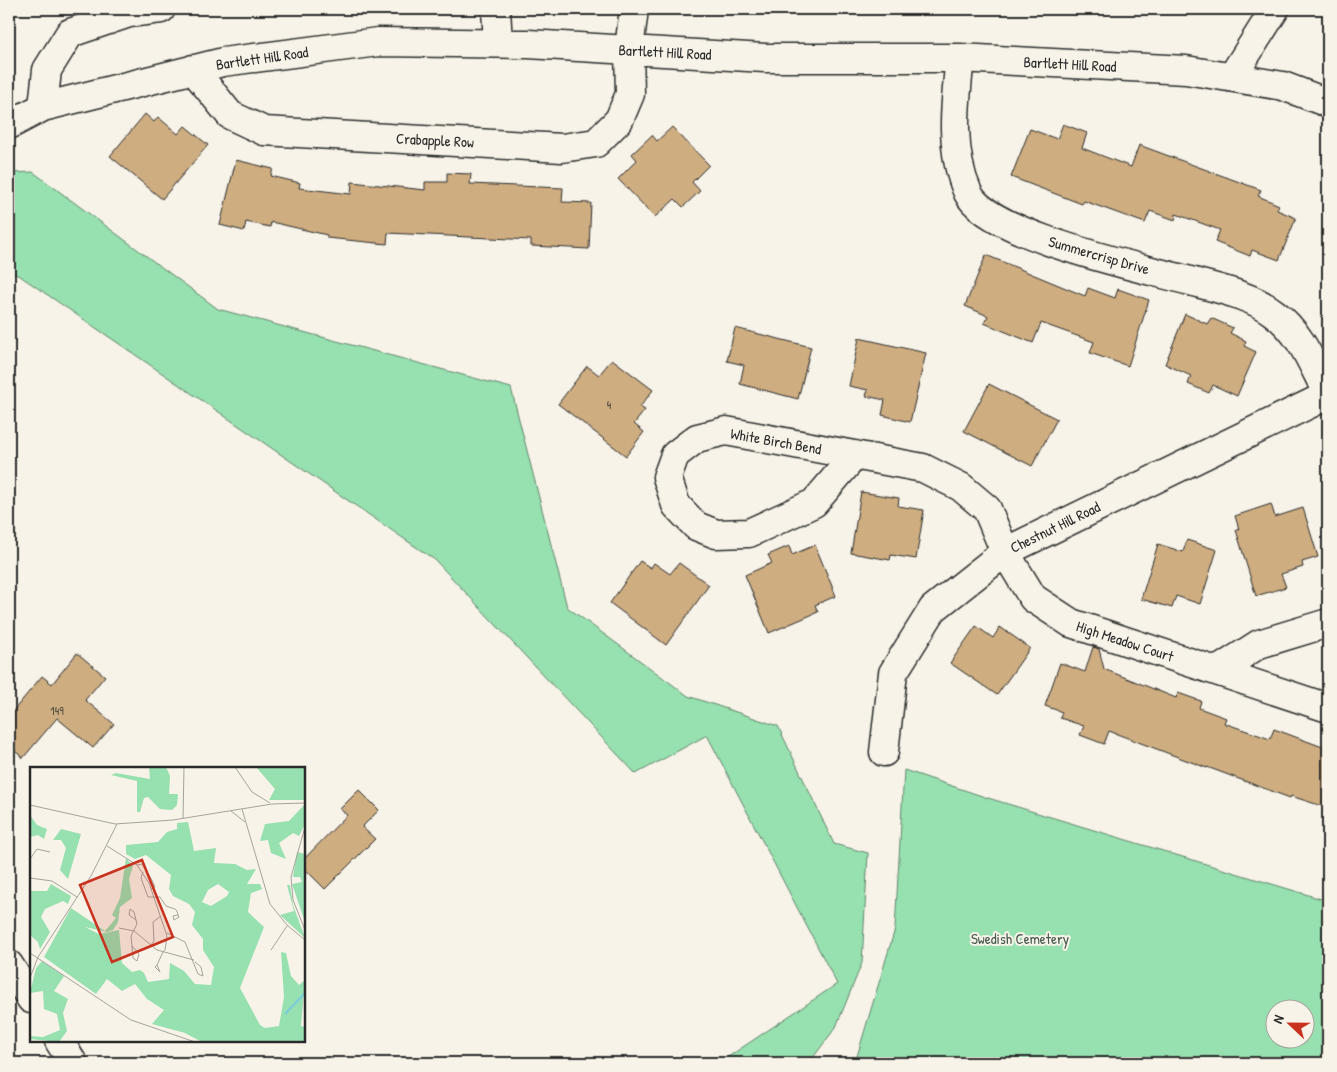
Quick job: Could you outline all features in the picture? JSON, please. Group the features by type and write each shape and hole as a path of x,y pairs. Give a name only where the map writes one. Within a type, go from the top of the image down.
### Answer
{"street":[{"path":"43,107 47,70 70,32 129,13 161,9"},
{"path":"496,9 498,43"},
{"name":"Crabapple Row","path":"193,69 230,115 264,130 562,148 596,144 619,120 630,94 629,49 634,9"},
{"path":"1232,78 1275,9"},
{"name":"Bartlett Hill Road","path":"9,125 43,107 223,62 378,42 498,43 766,58 960,58 1186,70 1283,86 1328,103"},
{"name":"Summercrisp Drive","path":"960,58 955,111 956,156 969,195 992,218 1027,235 1238,295 1274,313 1299,336 1328,395"},
{"name":"Chestnut Hill Road","path":"884,752 892,673 933,609 1005,552 1328,395"},
{"name":"White Birch Bend","path":"855,456 814,503 749,533 716,534 696,526 676,505 668,477 675,455 697,438 726,431 923,468 961,487 987,509 1005,552"},
{"name":"High Meadow Court","path":"1005,552 1033,598 1071,623 1328,708"},
{"path":"1217,671 1259,644 1328,624"},
{"path":"9,965 30,997"},
{"path":"60,1042 74,1063"}],"green space":[{"path":"33,172 218,309 511,388 567,607 688,696 778,726 834,844 868,853 862,963 836,1027 809,1063 719,1063 837,984 707,735 636,774 435,560 20,276 9,272 9,173"},
{"name":"Swedish Cemetery","path":"904,770 988,798 1328,901 1328,1063 855,1063 895,929"}],"building":[{"path":"145,114 154,122 158,117 178,134 185,126 208,145 162,199 110,156"},
{"path":"1063,124 1087,133 1082,148 1131,167 1139,145 1261,190 1258,196 1279,205 1277,210 1296,218 1279,260 1252,250 1250,256 1215,242 1220,230 1176,214 1175,220 1150,211 1145,223 1084,201 1082,204 1011,177 1030,129 1057,139"},
{"path":"672,127 709,165 692,182 700,191 683,207 675,199 655,217 618,179 637,160 632,154 652,135 657,141"},
{"path":"236,160 273,169 271,176 300,183 299,188 351,194 352,182 425,190 425,182 447,182 447,173 471,174 470,184 563,188 562,202 591,203 589,249 531,246 531,240 388,233 387,244 327,238 327,235 271,222 270,227 246,222 244,231 220,225"},
{"path":"986,255 1085,296 1088,288 1115,298 1118,289 1149,300 1128,366 1090,353 1094,342 1041,323 1033,343 984,323 988,316 965,306"},
{"path":"1185,314 1207,324 1211,318 1233,328 1230,333 1246,341 1244,346 1256,352 1237,396 1213,385 1209,393 1188,384 1191,376 1165,364"},
{"path":"735,328 811,347 798,399 740,384 744,365 727,361"},
{"path":"859,338 926,353 910,422 882,415 885,400 866,396 868,390 849,386"},
{"path":"612,359 653,390 640,407 645,410 634,424 644,432 626,456 558,404 587,366 599,375"},
{"path":"989,384 1057,419 1032,466 964,431"},
{"path":"861,492 899,498 898,506 924,510 916,559 891,555 890,560 851,553"},
{"path":"1271,504 1275,517 1303,508 1318,557 1302,562 1303,567 1281,574 1286,587 1256,596 1236,530 1239,529 1235,516"},
{"path":"1187,540 1217,550 1200,604 1176,596 1172,608 1141,599 1158,544 1183,552"},
{"path":"815,545 836,596 815,605 818,612 769,633 745,575 772,563 768,555 789,546 792,555"},
{"path":"640,561 651,568 654,563 670,574 679,563 709,585 666,645 610,603"},
{"path":"976,626 993,638 1000,627 1030,648 997,695 950,663"},
{"path":"1093,647 1099,649 1104,669 1176,698 1178,693 1201,701 1199,708 1226,718 1224,723 1270,739 1274,729 1328,749 1328,808 1291,796 1290,798 1109,731 1104,744 1080,735 1084,726 1060,718 1062,712 1045,706 1060,663 1085,672"},
{"path":"77,653 105,676 85,700 114,724 93,748 57,718 23,758 9,746 9,716 42,676 52,684"},
{"path":"359,790 379,810 362,827 375,839 325,889 305,869 305,858 347,815 340,809"}]}
